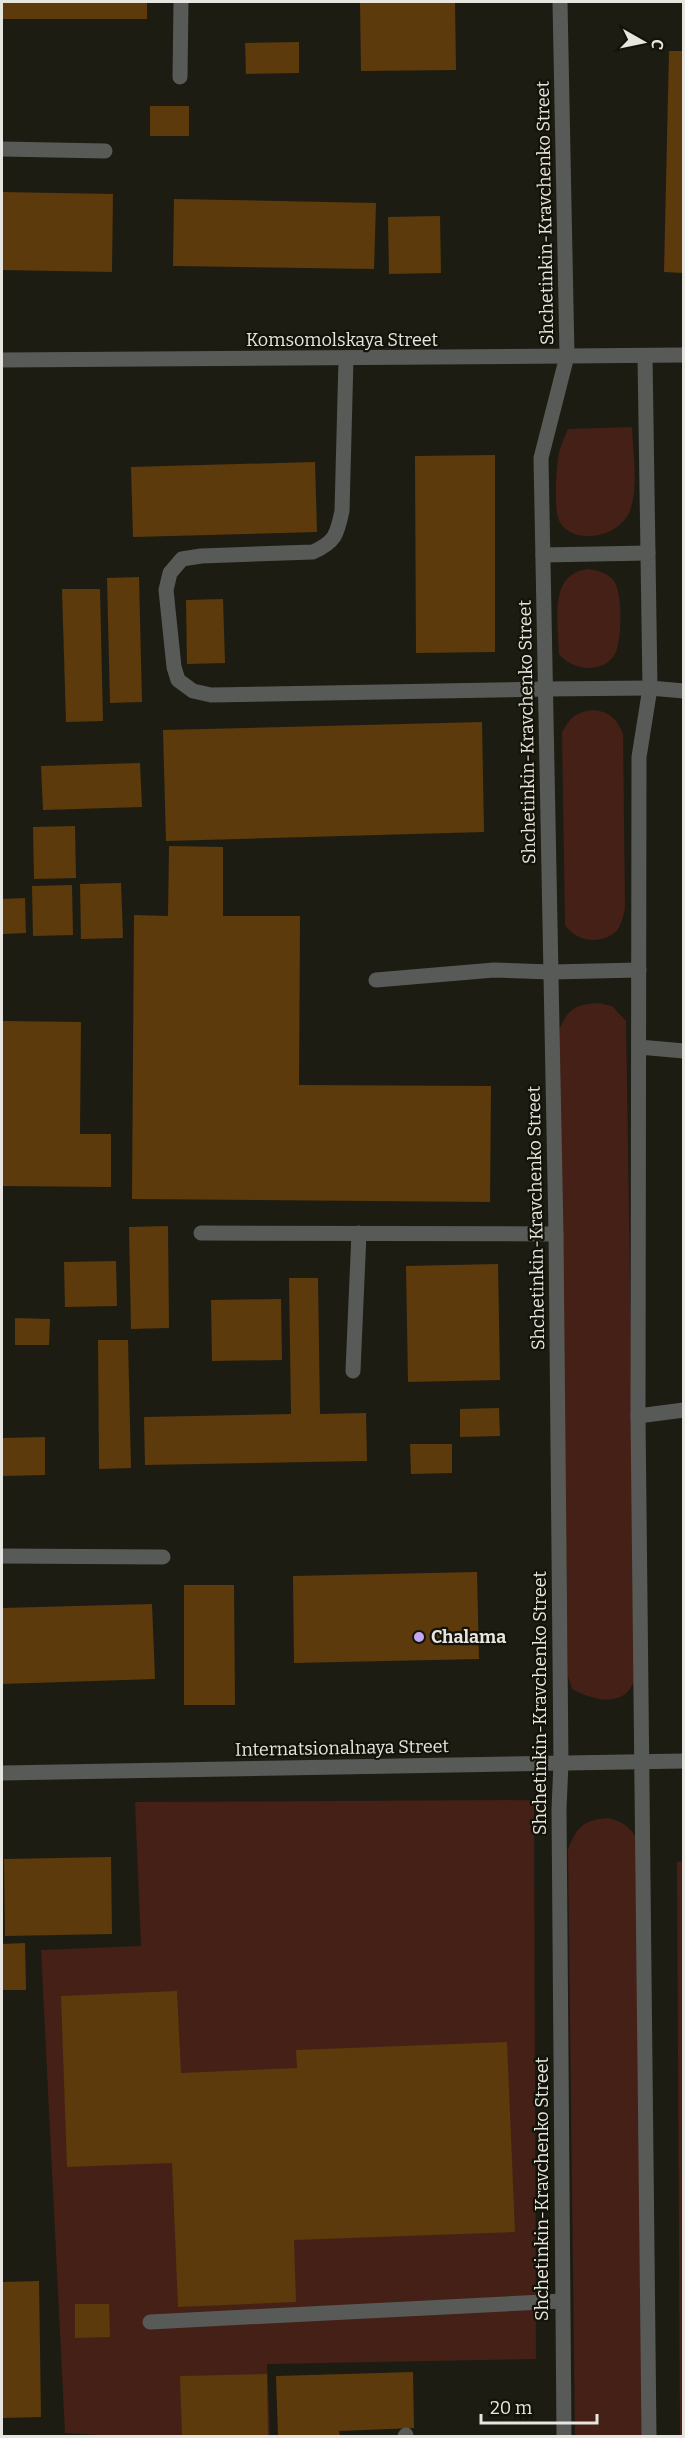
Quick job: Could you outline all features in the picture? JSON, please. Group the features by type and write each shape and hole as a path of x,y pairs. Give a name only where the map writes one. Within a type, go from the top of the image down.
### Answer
{"street":[{"path":"180,77 181,2"},
{"name":"Shchetinkin-Kravchenko Street","path":"560,2 567,356 542,458 556,1234 564,2436"},
{"path":"2,149 105,151"},
{"name":"Komsomolskaya Street","path":"2,360 684,355"},
{"path":"645,356 650,688 639,757 638,1416 649,2436"},
{"path":"346,359 342,511 339,527 329,544 313,552 201,556 182,559 170,573 166,590 174,667 178,680 193,692 211,695 650,688 684,691"},
{"path":"543,555 648,553"},
{"path":"376,980 494,970 551,972 639,970"},
{"path":"639,1047 684,1052"},
{"path":"201,1233 556,1234"},
{"path":"353,1371 359,1233"},
{"path":"638,1416 684,1410"},
{"path":"2,1556 163,1557"},
{"name":"Internatsionalnaya Street","path":"2,1773 684,1761"},
{"path":"150,2322 562,2301"}],"shaded area":[{"path":"632,427 635,483 629,513 613,529 602,534 579,535 569,531 561,524 557,514 556,494 559,455 568,429"},
{"path":"589,569 606,574 614,581 619,596 620,618 619,639 615,654 603,665 587,668 571,664 559,654 557,615 561,589 567,580 576,573"},
{"path":"594,710 612,717 623,734 625,908 616,932 593,940 574,934 565,925 562,733 574,716"},
{"path":"598,1003 612,1006 626,1021 636,1671 628,1691 621,1697 612,1699 592,1697 572,1689 568,1676 558,1033 572,1010 582,1005"},
{"path":"534,1800 536,2359 267,2364 270,2436 115,2436 65,2433 41,1950 141,1946 135,1802"},
{"path":"608,1818 624,1824 636,1837 644,2436 575,2436 568,1849 582,1826 592,1821"},
{"path":"683,1861 684,2436 680,2436 677,1862"}],"building":[{"path":"2,2 147,2 147,19 2,19"},
{"path":"360,2 455,2 456,70 361,71"},
{"path":"299,42 299,73 246,74 245,43"},
{"path":"669,51 684,51 684,273 664,272"},
{"path":"150,106 189,106 189,136 150,136"},
{"path":"2,192 113,194 112,272 2,270"},
{"path":"174,199 376,203 374,269 173,266"},
{"path":"440,216 441,273 389,274 388,217"},
{"path":"495,455 495,652 416,653 415,456"},
{"path":"315,462 317,532 133,537 131,467"},
{"path":"139,577 142,702 110,703 107,578"},
{"path":"62,589 100,589 103,721 66,722"},
{"path":"223,599 225,663 187,664 186,600"},
{"path":"482,722 484,832 166,841 163,730"},
{"path":"140,763 142,807 43,810 41,766"},
{"path":"75,826 76,878 34,879 33,827"},
{"path":"169,846 223,847 223,916 300,916 299,1085 491,1086 490,1202 132,1199 134,915 168,916"},
{"path":"121,883 123,938 81,939 80,884"},
{"path":"72,885 73,935 33,936 32,886"},
{"path":"25,898 26,933 2,934 2,899"},
{"path":"2,1021 81,1022 80,1134 111,1134 111,1187 2,1186"},
{"path":"168,1226 169,1328 131,1329 129,1227"},
{"path":"116,1261 117,1306 65,1307 64,1262"},
{"path":"498,1264 500,1380 408,1382 406,1266"},
{"path":"289,1278 318,1278 320,1414 366,1413 367,1461 145,1465 144,1417 291,1414"},
{"path":"281,1299 282,1360 212,1361 211,1300"},
{"path":"15,1318 50,1319 49,1345 15,1345"},
{"path":"98,1340 128,1340 131,1468 99,1469"},
{"path":"499,1408 500,1436 460,1437 460,1409"},
{"path":"45,1437 45,1475 2,1476 2,1438"},
{"path":"410,1444 452,1444 452,1473 411,1474"},
{"path":"477,1572 479,1659 294,1663 293,1576"},
{"path":"184,1585 234,1585 235,1705 184,1705"},
{"path":"152,1604 155,1679 2,1684 2,1608"},
{"path":"111,1857 112,1934 5,1936 4,1859"},
{"path":"25,1943 26,1990 2,1990 2,1944"},
{"path":"177,1991 181,2073 297,2068 296,2050 507,2042 515,2232 294,2240 296,2302 178,2307 172,2163 67,2167 61,1996"},
{"path":"39,2281 41,2417 2,2418 2,2282"},
{"path":"75,2304 109,2304 110,2337 75,2338"},
{"path":"413,2372 414,2428 339,2431 340,2436 278,2436 276,2376"},
{"path":"267,2374 268,2436 182,2436 180,2376"}],"place":[{"name":"Chalama","path":"419,1637"}]}
